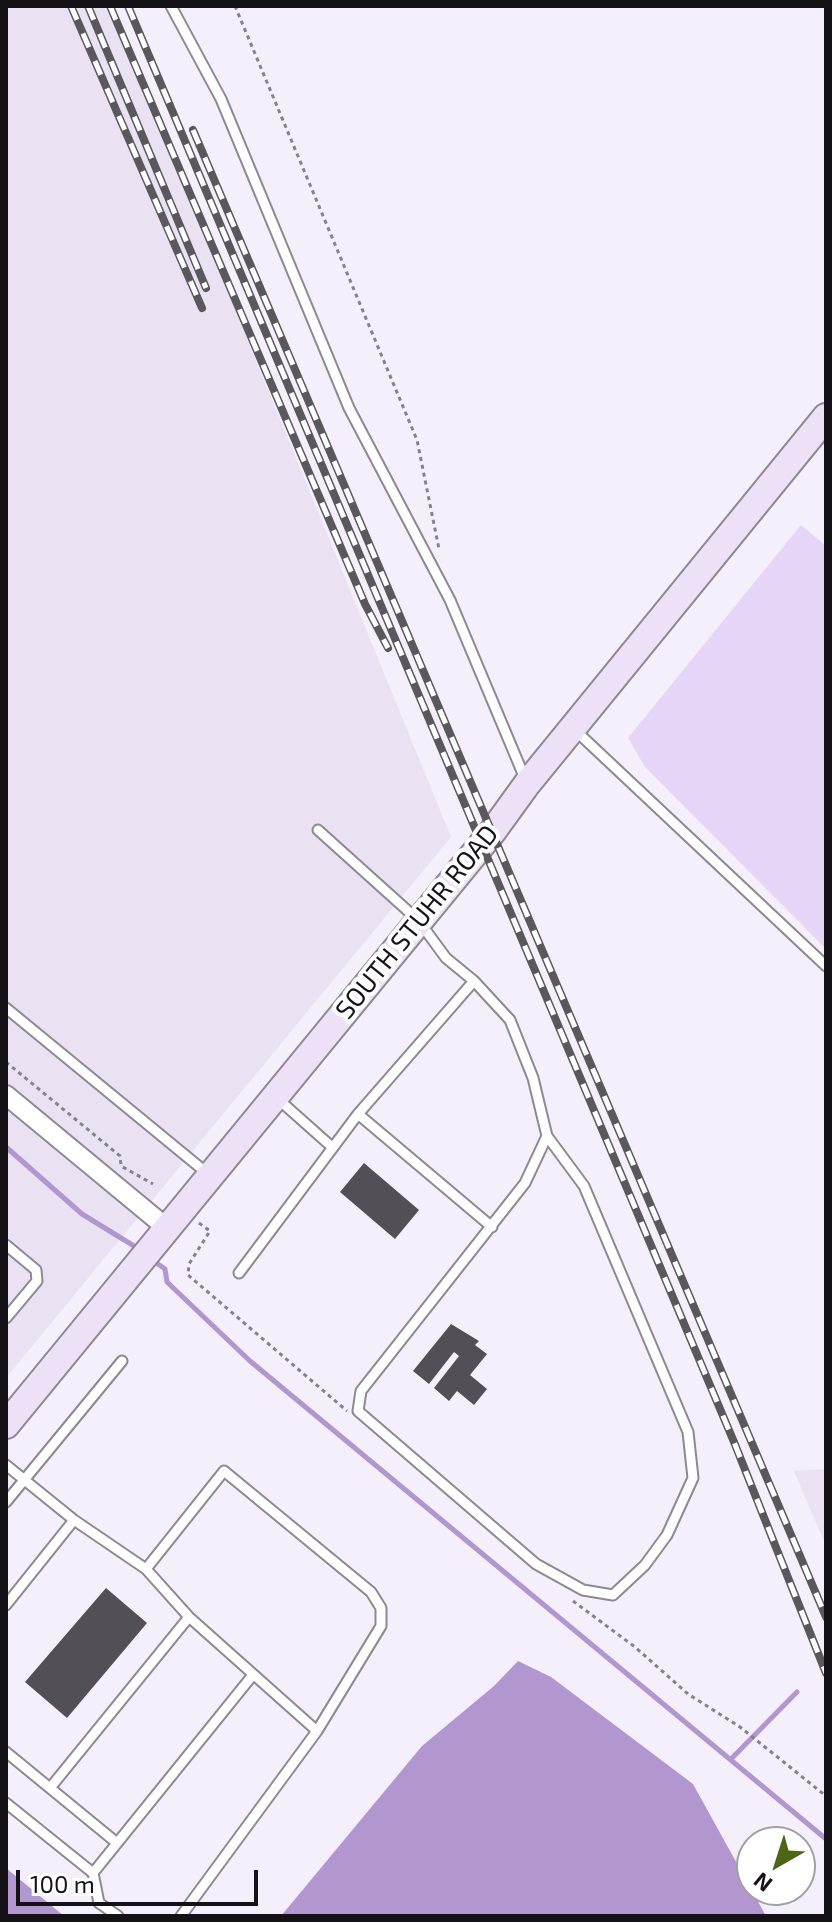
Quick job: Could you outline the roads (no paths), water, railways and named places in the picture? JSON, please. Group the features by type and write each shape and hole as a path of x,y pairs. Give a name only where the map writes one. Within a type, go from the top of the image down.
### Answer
{"main road":[{"name":"SOUTH STUHR ROAD","path":"6,1425 493,831 527,784 826,417"}],"street":[{"path":"6,1095 168,1229"}],"lane":[{"path":"171,6 221,99 349,408 450,600 527,784"},
{"path":"573,728 826,966"},
{"path":"318,830 418,920 446,958 474,981 510,1020 533,1078 547,1136 584,1186 688,1432 693,1478 667,1535 645,1565 613,1595 583,1590 536,1564 358,1411 361,1391 525,1183 547,1136"},
{"path":"239,1273 358,1114 474,981"},
{"path":"6,1008 211,1176"},
{"path":"275,1096 332,1147"},
{"path":"358,1114 492,1227"},
{"path":"6,1245 36,1270 37,1281 6,1318"},
{"path":"6,1502 122,1361"},
{"path":"6,1465 74,1520 146,1569 189,1617 317,1731"},
{"path":"146,1569 224,1471 371,1592 381,1608 381,1626 317,1731 181,1916"},
{"path":"6,1605 74,1520"},
{"path":"50,1788 189,1617"},
{"path":"93,1873 252,1676"},
{"path":"6,1752 117,1843"},
{"path":"6,1803 93,1873 99,1903 118,1916"}],"waterway":[{"path":"6,1147 82,1214 134,1246"},
{"path":"158,1264 165,1269 167,1282 250,1361 826,1839"},
{"path":"731,1759 797,1692"}],"railway":[{"path":"71,6 202,308"},
{"path":"88,6 206,288"},
{"path":"110,6 365,604 388,648"},
{"path":"128,6 734,1442 826,1673"},
{"path":"193,130 826,1617"}]}
